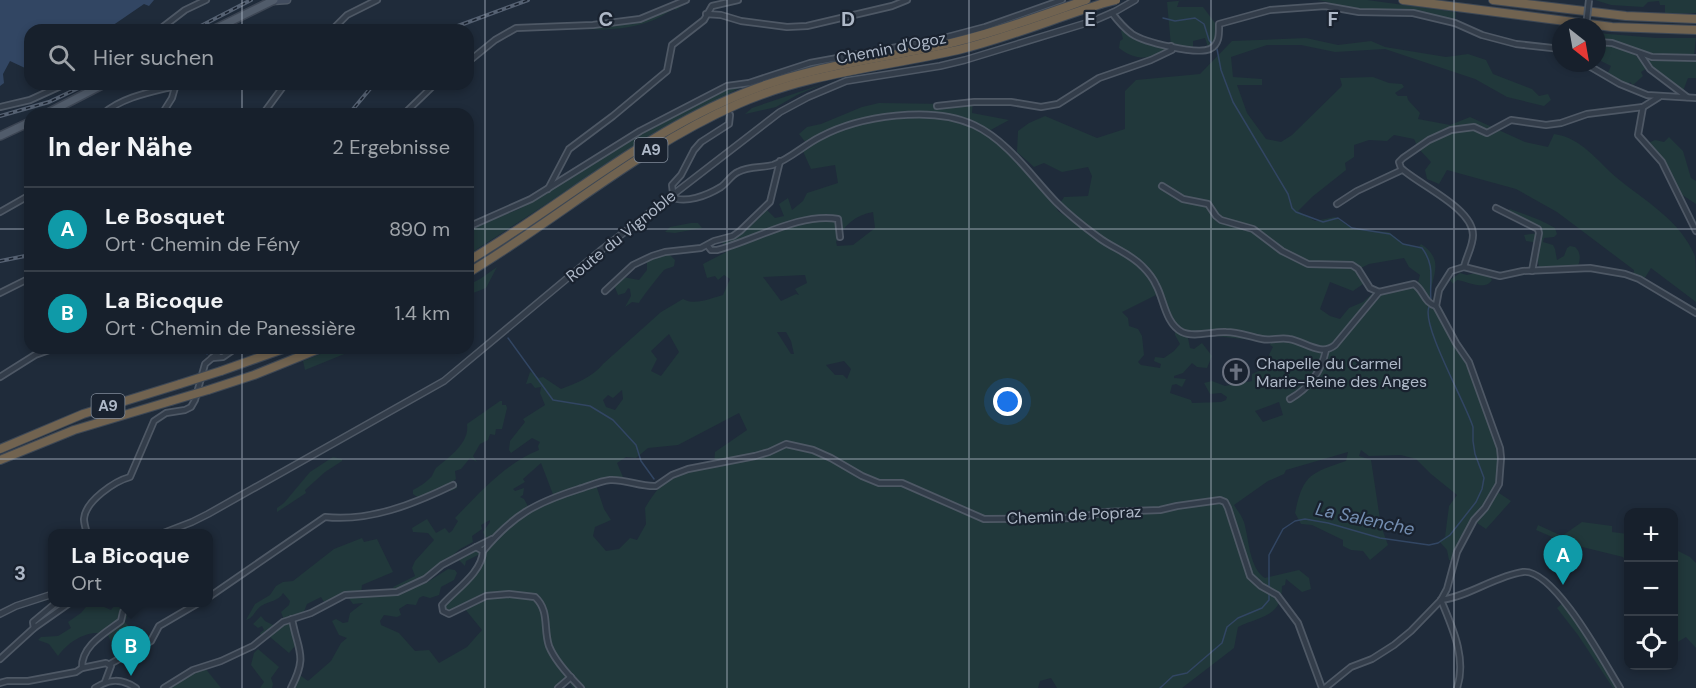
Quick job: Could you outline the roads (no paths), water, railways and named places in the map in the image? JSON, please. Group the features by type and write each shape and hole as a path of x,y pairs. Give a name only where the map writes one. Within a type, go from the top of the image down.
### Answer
{"highway":[{"name":"A9","path":"474,257 662,134 720,103 776,81 839,64 937,46 985,34 1086,0"},
{"name":"A9","path":"474,269 634,161 704,120 740,103 777,89 824,76 926,57 1002,38 1113,0"},
{"path":"1403,0 1612,27 1696,30"},
{"path":"1493,0 1626,16 1696,19"},
{"name":"A9","path":"0,449 83,414 269,354"},
{"name":"A9","path":"0,460 42,442 254,375 306,354"}],"main road":[{"path":"225,24 273,0 287,0"},
{"path":"58,108 92,90"},
{"path":"0,136 24,125"}],"street":[{"path":"167,24 185,10 206,0"},
{"path":"338,24 348,15 377,0"},
{"path":"474,57 495,40 516,28 645,18 686,0"},
{"path":"548,189 569,148 613,116 667,71 672,45 704,20 711,6 716,3 738,0"},
{"path":"706,14 787,27 807,26 892,6 907,0"},
{"name":"Chemin d'Ogoz","path":"474,224 513,208 548,189 640,131 733,84 749,83 810,63 936,40 985,27 1062,0"},
{"path":"1113,0 1114,12 1133,35 1156,44 1198,51 1212,47 1220,37 1219,24 1270,10 1325,6 1359,12 1413,13 1455,23 1482,36 1516,44 1552,48"},
{"name":"Route du Vignoble","path":"174,529 208,514 444,381 600,251 780,112 838,84 965,60 1093,21 1135,0"},
{"path":"1587,18 1589,0"},
{"path":"1606,43 1660,58 1696,58"},
{"path":"937,106 974,102 1011,102 1041,107 1058,104 1099,78 1160,57 1172,50 1171,46"},
{"path":"1640,54 1650,69 1687,97"},
{"path":"1599,72 1620,84 1647,95 1696,98"},
{"path":"0,107 30,99 51,90"},
{"path":"110,108 127,99 158,90"},
{"path":"166,108 174,90"},
{"path":"267,108 281,90"},
{"path":"410,108 429,90"},
{"path":"1647,95 1638,135 1662,162 1696,231"},
{"path":"1464,267 1473,236 1468,222 1453,205 1402,170 1399,164 1401,159 1429,140 1463,127 1474,127 1490,133 1511,120 1565,123 1587,114 1644,106 1659,96"},
{"path":"730,116 729,124 705,137 694,150 685,169 672,184 672,195 679,200 698,197 722,186 738,172 772,165 840,127 893,116 934,116 956,119 974,125 990,135 1074,218 1104,242 1140,264 1154,280 1167,314 1179,330 1192,334 1227,332 1268,340 1288,338 1319,350 1326,350 1335,345 1379,292"},
{"path":"605,291 633,265 652,256 708,246 714,241 733,236 749,224 770,202 780,161"},
{"path":"1337,204 1357,191 1402,170"},
{"path":"1162,186 1183,199 1208,204 1221,220 1253,229 1282,251 1308,264 1352,265 1358,269 1370,288 1379,292 1414,284 1419,287 1428,303 1436,306 1469,362 1500,448 1499,484 1485,508 1474,520 1457,552 1447,589 1441,600 1394,645 1372,659 1351,667 1324,688"},
{"path":"0,212 24,198"},
{"path":"1496,208 1538,229 1532,271"},
{"path":"708,246 711,250 717,250 793,224 824,218 838,219 840,237"},
{"path":"1436,306 1439,290 1456,268 1464,267 1500,276 1532,271 1590,268 1625,274 1639,279 1696,313"},
{"path":"0,293 24,281"},
{"path":"1290,399 1309,387 1321,368 1326,350"},
{"path":"0,377 38,354"},
{"path":"86,529 84,522 86,510 101,493 130,477 156,420 166,413 185,410 193,405 205,364 217,354"},
{"path":"212,358 223,357 227,354"},
{"name":"Chemin de Popraz","path":"571,677 551,650 543,608 535,597 509,594 486,596 449,614 442,611 442,605 471,576 482,558 483,551 494,537 516,517 534,506 607,480 656,486 672,475 688,469 754,456 786,444 813,450 879,483 902,483 984,519 1077,518 1105,512 1160,510 1220,500 1225,502 1250,576 1277,595 1298,623 1324,688"},
{"path":"213,594 325,517 339,519 411,505 453,485"},
{"name":"Chemin de Popraz","path":"164,688 193,670 221,661 253,646 278,626 311,613 345,595 397,592 425,579 442,564 494,537"},
{"path":"476,547 483,551"},
{"path":"1441,600 1453,598 1516,574 1528,572 1540,576 1571,610 1620,688"},
{"path":"0,614 48,596"},
{"path":"1441,600 1456,638 1460,670 1457,688"},
{"path":"34,628 33,622 52,607"},
{"path":"0,659 34,628 65,607"},
{"path":"0,683 32,680 110,664 151,641 156,628 193,607"},
{"path":"82,668 83,659 90,645 121,621 123,612"},
{"path":"291,688 299,674 302,661 292,619"},
{"path":"105,682 110,664"},
{"path":"558,688 571,677 580,688"},
{"path":"95,688 105,682 123,681 135,688"}],"water":[{"path":"0,0 154,0 149,6 144,4 115,24 24,24 24,68 10,61 3,74 4,83 0,86"}],"waterway":[{"name":"La Salenche","path":"1163,18 1175,21 1195,18 1204,24 1212,44"},
{"name":"La Salenche","path":"1217,49 1221,70 1233,102 1288,194 1292,208 1296,212 1323,222 1338,218 1352,228 1390,234 1403,244 1422,248 1429,261 1431,301"},
{"name":"La Salenche","path":"1160,688 1173,676 1187,673 1222,643 1227,627 1238,618 1262,608 1269,600 1269,555 1283,529 1295,521 1305,519 1328,523 1380,538 1429,545 1438,543 1450,535 1476,502 1484,478 1475,454 1473,427 1438,347 1428,316 1429,307"},
{"path":"508,338 553,400 590,406 613,420 636,445 641,461 654,479"}],"railway":[{"path":"205,24 251,0"},
{"path":"463,24 528,0"},
{"path":"28,108 49,102 74,90"},
{"path":"354,108 369,90"},
{"path":"0,116 24,109"},
{"path":"0,261 24,256"}],"place":[{"name":"Chapelle du Carmel Marie-Reine des Anges","path":"1236,372"},
{"name":"Le Bosquet","path":"1563,585"},
{"name":"La Bicoque","path":"131,676"}]}
